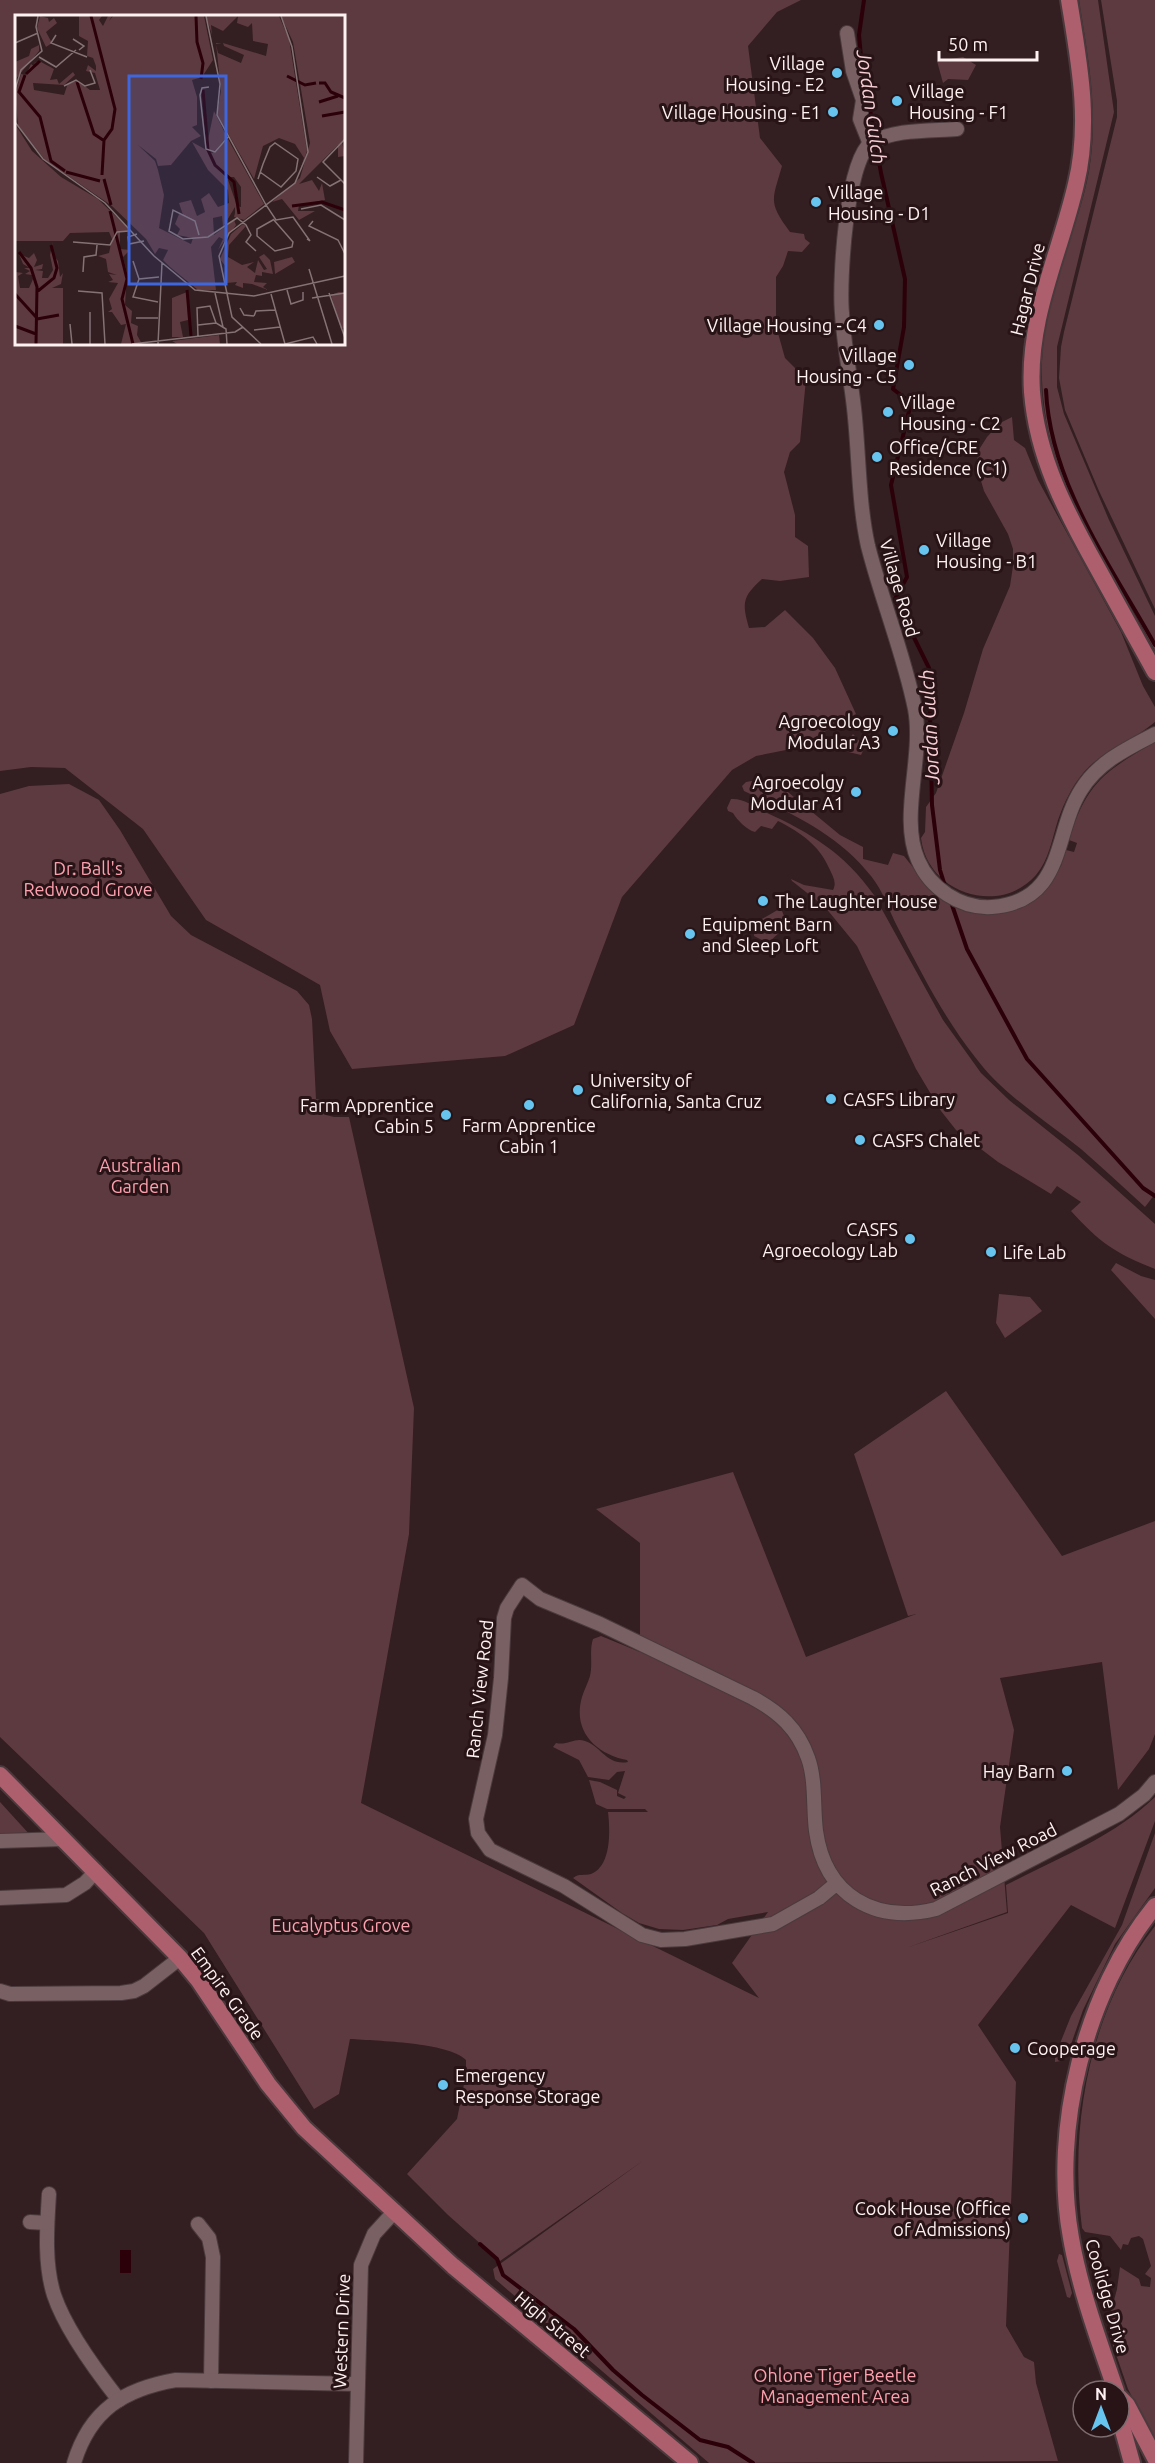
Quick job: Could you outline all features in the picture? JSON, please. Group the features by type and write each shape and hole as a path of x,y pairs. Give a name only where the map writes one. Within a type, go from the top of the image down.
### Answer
{"main road":[{"name":"Hagar Drive","path":"1069,0 1083,93 1082,148 1076,184 1037,318 1032,373 1035,408 1046,462 1058,495 1155,672"},
{"name":"Empire Grade","path":"0,1775 180,1958 210,1997 268,2084 304,2128 395,2211"},
{"name":"Coolidge Drive","path":"1112,2379 1080,2282 1070,2237 1066,2134 1074,2086 1086,2037 1106,1986 1128,1945 1155,1906"},
{"name":"High Street","path":"395,2211 453,2266 690,2463"},
{"path":"1131,2413 1155,2458"},
{"path":"1125,2439 1132,2463"}],"street":[{"path":"847,33 853,70 862,100 860,119 870,144 910,130 957,129"},
{"name":"Village Road","path":"870,144 858,160 844,228 842,312 852,375 868,543 910,681 917,718 910,828 912,846 919,863 939,888 954,900 977,906 992,906 1020,899 1044,881 1056,864 1069,817 1081,790 1116,754 1155,734"},
{"name":"Ranch View Road","path":"837,1883 819,1898 773,1924 685,1939 662,1940 642,1935 564,1886 490,1850 478,1833 476,1819 494,1744 504,1618 507,1608 522,1585 540,1599 634,1640 753,1698 786,1720 797,1735 809,1760 820,1851 837,1883 857,1900 884,1912 898,1915 936,1909 1119,1814 1144,1795 1155,1782"},
{"path":"0,1841 64,1839"},
{"path":"0,1898 66,1895 85,1883 96,1871"},
{"path":"0,1991 10,1994 121,1993 144,1986 180,1958"},
{"path":"49,2194 47,2223 53,2293 62,2314 119,2400"},
{"name":"Western Drive","path":"356,2463 361,2265 374,2234 395,2211"},
{"path":"30,2222 47,2223"},
{"path":"198,2224 209,2238 213,2257 211,2381"},
{"path":"74,2463 79,2448 94,2422 119,2400 148,2385 176,2380 357,2384"}],"green space":[{"path":"0,0 801,0 777,12 748,46 760,138 782,166 774,194 775,207 790,232 804,234 805,239 810,243 802,252 788,251 776,277 776,326 785,358 806,379 800,442 790,452 784,472 795,515 795,537 808,546 809,577 780,581 762,579 747,596 745,612 749,628 765,627 785,610 813,638 835,668 856,714 796,748 756,756 732,770 622,897 574,1025 505,1056 352,1069 330,1031 320,985 206,920 143,829 65,768 31,767 0,771"},
{"path":"1079,0 1098,0 1114,112 1057,347 1057,387 1064,414 1109,520 1155,616 1155,651 1083,520 1066,483 1052,445 1044,405 1042,361 1047,317 1058,273 1082,201 1092,149 1093,106"},
{"path":"1101,0 1155,0 1155,609 1099,491 1065,410 1059,378 1064,332 1117,117 1117,101"},
{"path":"963,57 976,65 968,80 948,79 943,83 937,61"},
{"path":"1012,417 1014,440 1025,448 1038,480 1121,632 1143,686 1155,707 1155,722 1100,757 1080,777 1066,801 1047,856 1036,875 1021,888 1003,895 985,896 967,893 950,885 936,873 926,857 921,838 925,832 926,807 936,793 983,649 1010,586 1013,549 1008,534 984,491 976,464 980,448 987,437 1000,423"},
{"path":"853,734 865,747 861,755 840,750"},
{"path":"1155,742 1155,1194 1145,1207 1081,1149 1011,1095 986,1071 943,1011 879,888 858,861 829,836 744,791 742,786 746,782 757,780 777,783 840,835 863,847 863,859 888,865 893,853 904,856 932,891 948,903 972,912 984,913 1046,888 1061,866 1066,850 1074,852 1077,843 1069,840 1090,792 1110,771"},
{"path":"69,784 99,800 120,830 171,916 191,935 297,991 309,1005 312,1019 316,1099 323,1100 326,1115 349,1117 414,1408 409,1534 361,1803 759,1998 732,1963 768,1912 728,1919 717,1925 683,1930 659,1929 639,1923 622,1913 573,1878 591,1874 603,1863 608,1846 608,1812 648,1812 645,1809 607,1809 596,1804 589,1780 600,1782 617,1790 617,1796 624,1799 626,1797 618,1793 625,1771 617,1772 609,1780 588,1777 579,1760 553,1747 556,1743 581,1740 591,1744 615,1761 628,1762 605,1752 589,1739 580,1720 582,1697 591,1671 593,1639 601,1636 640,1652 640,1543 596,1509 733,1472 806,1657 916,1614 908,1616 854,1454 946,1391 1062,1556 1155,1521 1155,1734 1149,1749 1118,1790 1102,1662 1000,1678 1014,1730 1000,1827 1007,1912 906,1948 1008,1913 1006,1885 1103,1836 1155,1797 1155,1821 1115,1928 1071,1905 978,2025 1016,2082 1006,2326 1024,2357 1034,2362 1036,2383 1058,2461 709,2463 495,2279 493,2269 644,2160 500,2261 448,2215 407,2174 457,2119 466,2074 466,2060 444,2049 429,2046 350,2039 339,2094 314,2109 204,1933 0,1737 0,794 29,786"},
{"path":"731,799 748,803 812,836 851,867 863,880 874,895 943,1020 981,1073 1009,1100 1078,1155 1155,1224 1155,1269 1118,1252 1091,1231 1071,1211 1081,1202 1057,1186 1051,1194 998,1162 956,1130 941,1111 916,1069 857,946 825,907 791,879 804,885 833,890 835,885 833,877 820,852 801,835 778,821 772,829 761,826 755,832 749,829 728,811"},
{"path":"781,908 785,919 781,931 768,943 754,936 755,923"},
{"path":"1116,1263 1141,1276 1155,1280 1155,1319 1111,1270"},
{"path":"999,1294 1030,1297 1042,1311 1005,1338 996,1323"},
{"path":"0,1802 31,1836 0,1835"},
{"path":"1155,1833 1155,1888 1115,1944 1083,2010 1068,2053 1061,2061 1055,2062 1055,2056 1071,2016 1122,1925"},
{"path":"1155,1926 1155,2441 1131,2395 1131,2379 1125,2379 1109,2334 1108,2323 1120,2267 1139,2279 1141,2286 1150,2287 1151,2278 1145,2274 1151,2266 1143,2239 1139,2236 1131,2238 1128,2245 1123,2244 1121,2250 1110,2236 1085,2232 1082,2228 1079,2189 1082,2109 1089,2070 1099,2031 1132,1959"},
{"path":"1059,2254 1062,2255 1072,2293 1070,2298 1067,2297 1057,2261"}],"shaded area":[{"path":"120,2250 131,2250 131,2273 120,2273"}],"waterway":[{"name":"Jordan Gulch","path":"864,0 859,35 861,57 881,173 905,279 904,327 893,389 911,403 891,485 907,577 895,599 929,668 932,805 940,870 945,886"},
{"path":"1046,390 1050,424 1071,491 1102,554 1155,645"},
{"name":"Jordan Gulch","path":"951,902 967,949 1027,1059 1143,1188 1155,1196"},
{"path":"480,2244 497,2259 503,2275 574,2329 613,2370 642,2395 700,2440 728,2447 753,2463"}],"place":[{"name":"Village Housing - E2","path":"837,73"},
{"name":"Village Housing - F1","path":"897,101"},
{"name":"Village Housing - E1","path":"833,112"},
{"name":"Village Housing - D1","path":"816,202"},
{"name":"Village Housing - C4","path":"879,325"},
{"name":"Village Housing - C5","path":"909,365"},
{"name":"Village Housing - C2","path":"888,412"},
{"name":"Office/CRE Residence (C1)","path":"877,457"},
{"name":"Village Housing - B1","path":"924,550"},
{"name":"Agroecology Modular A3","path":"893,731"},
{"name":"Agroecolgy Modular A1","path":"856,792"},
{"name":"The Laughter House","path":"763,901"},
{"name":"Equipment Barn and Sleep Loft","path":"690,934"},
{"name":"University of California, Santa Cruz","path":"578,1090"},
{"name":"CASFS Library","path":"831,1099"},
{"name":"Farm Apprentice Cabin 1","path":"529,1105"},
{"name":"Farm Apprentice Cabin 5","path":"446,1115"},
{"name":"CASFS Chalet","path":"860,1140"},
{"name":"CASFS Agroecology Lab","path":"910,1239"},
{"name":"Life Lab","path":"991,1252"},
{"name":"Hay Barn","path":"1067,1771"},
{"name":"Cooperage","path":"1015,2048"},
{"name":"Emergency Response Storage","path":"443,2085"},
{"name":"Cook House (Office of Admissions)","path":"1023,2218"}],"park label":[{"name":"Dr. Ball's Redwood Grove","path":"88,878"},
{"name":"Australian Garden","path":"140,1175"},
{"name":"Eucalyptus Grove","path":"341,1925"},
{"name":"Ohlone Tiger Beetle Management Area","path":"835,2385"}]}
